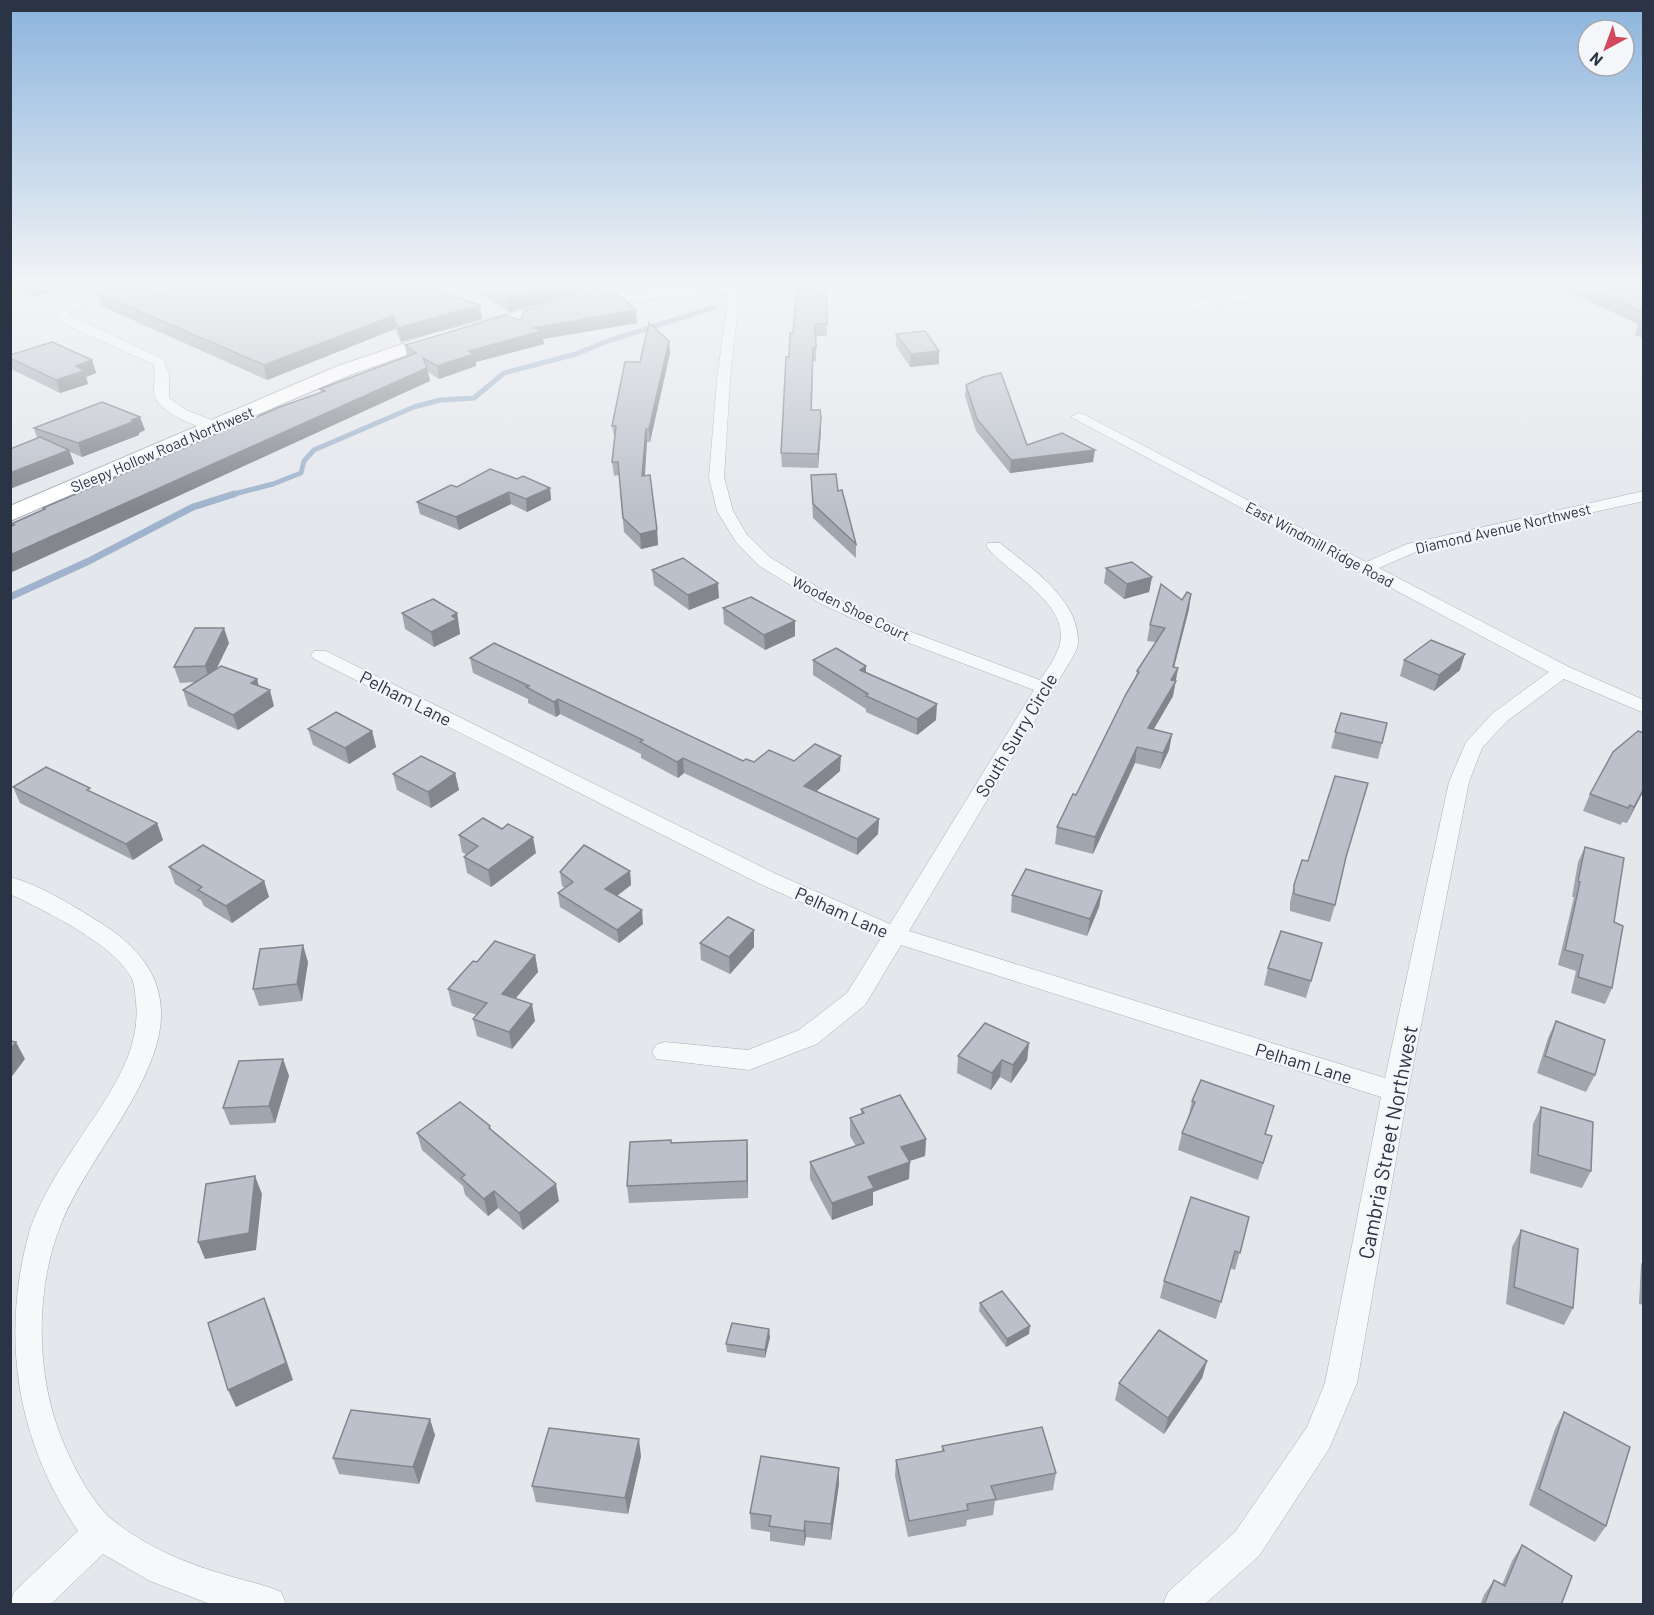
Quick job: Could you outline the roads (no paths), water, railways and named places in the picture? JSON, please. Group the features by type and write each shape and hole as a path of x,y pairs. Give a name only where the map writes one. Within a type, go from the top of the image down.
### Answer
{"street":[{"path":"150,358 158,362 163,372 161,396 164,403 174,410 214,426"},
{"name":"Sleepy Hollow Road Northwest","path":"10,514 375,358"},
{"name":"Wooden Shoe Court","path":"725,358 717,489 724,511 739,536 763,560 802,586 915,639 1045,688"},
{"name":"East Windmill Ridge Road","path":"1078,417 1562,671 1644,707"},
{"name":"Diamond Avenue Northwest","path":"1366,568 1413,547 1644,496"},
{"name":"South Surry Circle","path":"665,1052 749,1060 808,1036 856,999 1045,688 1069,643 1066,620 1049,595 994,546"},
{"name":"Pelham Lane","path":"320,655 756,873 895,935 1395,1091"},
{"name":"Cambria Street Northwest","path":"1180,1605 1247,1544 1318,1438 1341,1383 1395,1091 1459,782 1473,747 1500,717 1562,671"},
{"path":"10,884 84,924 119,948 143,976 151,1010 145,1046 128,1084 76,1166 45,1229 32,1274 26,1324 30,1375 43,1431 63,1484 101,1533 159,1570 225,1593 269,1605"},
{"path":"26,1605 101,1533"}],"waterway":[{"path":"230,495 273,484 301,473 304,461 314,450 414,407 440,400 474,398 504,373 559,358"},
{"path":"10,597 89,561 193,507 234,494"}]}
